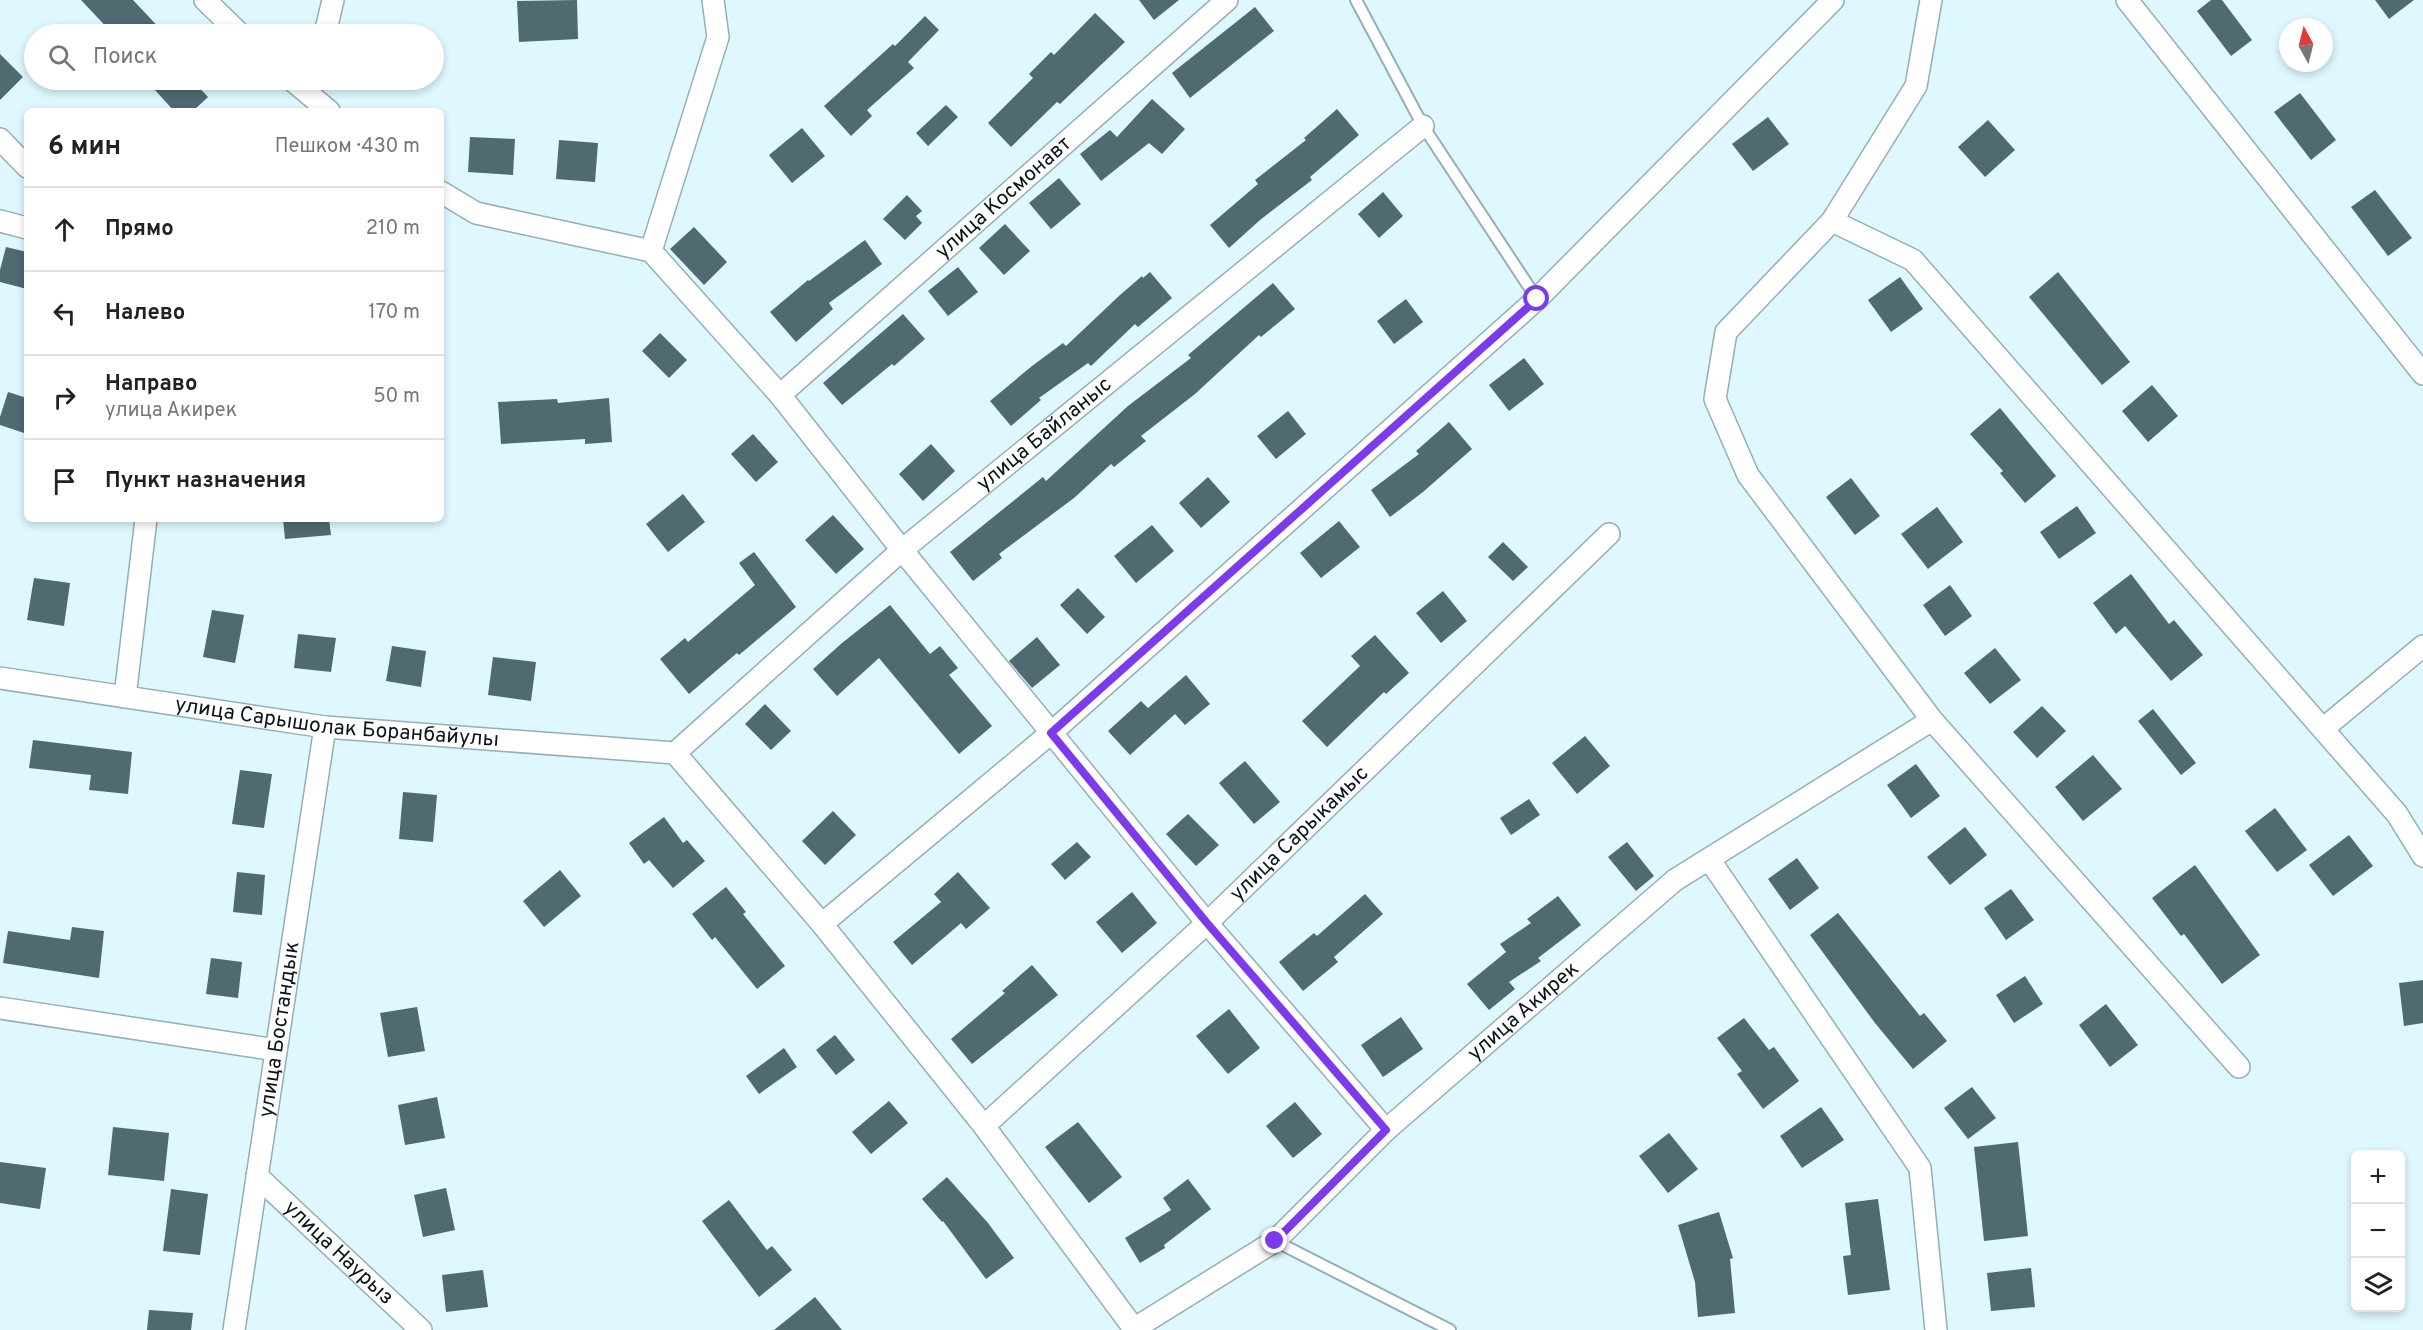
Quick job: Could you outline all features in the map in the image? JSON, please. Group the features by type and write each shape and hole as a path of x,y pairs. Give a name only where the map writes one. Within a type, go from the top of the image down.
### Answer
{"street":[{"path":"205,0 230,24"},
{"path":"327,24 333,0"},
{"path":"651,250 718,37 713,0"},
{"name":"улица Космонавт","path":"780,395 1227,0"},
{"path":"822,924 1051,733 1537,299 1833,0"},
{"path":"1931,0 1916,86 1832,221 1726,332 1715,399 1748,475 1932,720 2239,1067"},
{"path":"2127,0 2423,374"},
{"path":"314,96 326,108"},
{"name":"улица Байланыс","path":"675,753 902,550 1423,126"},
{"path":"0,139 24,164"},
{"path":"444,194 476,213 651,250 780,395 902,550 1207,923 1386,1130"},
{"path":"0,221 24,227"},
{"path":"1832,221 1913,260 2324,728 2397,814 2423,856"},
{"path":"125,697 146,522"},
{"name":"улица Сарыкамыс","path":"984,1126 1207,923 1609,534"},
{"path":"2324,728 2423,646"},
{"name":"улица Сарышолак Боранбайулы","path":"0,678 325,727 675,753"},
{"name":"улица Акирек","path":"1134,1330 1275,1241 1386,1130 1675,880 1932,720"},
{"name":"улица Бостандык","path":"234,1330 325,727"},
{"path":"675,753 822,924 984,1126 1134,1330"},
{"path":"1709,859 1920,1168 1936,1330"},
{"path":"0,1008 276,1050"},
{"name":"улица Наурыз","path":"257,1176 421,1330"}],"lane":[{"path":"1356,0 1423,126 1537,299"},
{"path":"1275,1241 1450,1330"}],"building":[{"path":"81,0 133,0 156,24 104,24"},
{"path":"577,0 578,39 519,42 517,1"},
{"path":"1139,0 1179,0 1154,20"},
{"path":"2211,0 2222,0 2252,40 2231,56 2197,11"},
{"path":"2375,0 2414,0 2389,19"},
{"path":"1255,7 1274,31 1190,98 1172,73"},
{"path":"1095,13 1125,42 1060,104 1057,102 1011,147 988,123 1033,78 1029,74 1051,52 1054,55"},
{"path":"925,16 939,30 908,62 914,68 867,110 872,116 851,136 824,106 893,44 895,46"},
{"path":"0,54 23,77 0,100"},
{"path":"155,90 201,90 208,97 196,108 171,108"},
{"path":"2300,93 2336,140 2311,160 2274,112"},
{"path":"1152,99 1185,129 1162,154 1149,143 1101,181 1080,154 1110,130 1117,137"},
{"path":"946,105 958,117 928,146 916,133"},
{"path":"1337,109 1359,135 1310,177 1312,180 1260,220 1229,248 1210,225 1258,184 1255,180 1306,140 1304,138"},
{"path":"1768,117 1789,144 1753,171 1732,144"},
{"path":"1988,120 2015,150 1985,177 1958,147"},
{"path":"802,128 825,156 792,183 769,155"},
{"path":"470,137 515,139 513,175 468,172"},
{"path":"559,140 598,143 595,182 556,179"},
{"path":"1059,178 1081,204 1051,229 1029,203"},
{"path":"2375,190 2412,238 2388,256 2351,207"},
{"path":"1383,192 1403,216 1379,238 1358,214"},
{"path":"907,195 922,211 916,216 922,223 905,240 883,219"},
{"path":"1005,224 1030,251 1004,275 979,248"},
{"path":"694,227 727,262 704,285 670,249"},
{"path":"865,240 882,264 829,303 833,309 796,342 770,312 808,280"},
{"path":"6,247 24,251 24,288 0,282 0,270"},
{"path":"958,267 978,292 948,316 928,291"},
{"path":"1150,272 1172,298 1138,327 1135,324 1091,366 1088,363 1039,398 1041,400 1011,426 990,401 1063,343 1066,346 1120,295"},
{"path":"2058,272 2130,362 2102,385 2029,297"},
{"path":"1900,277 1923,309 1891,332 1868,300"},
{"path":"1273,283 1295,309 1261,337 1259,335 1195,394 1141,436 1146,441 1114,467 1111,464 1074,498 999,554 1002,558 973,581 950,552 1043,477 1046,481 1128,406 1191,358 1188,355"},
{"path":"1406,299 1423,322 1394,344 1377,321"},
{"path":"903,314 925,339 894,366 892,364 842,405 823,383"},
{"path":"660,333 687,360 669,378 642,351"},
{"path":"1524,358 1544,384 1509,411 1489,385"},
{"path":"2152,385 2178,416 2148,442 2122,411"},
{"path":"8,392 24,397 24,433 0,425 0,417"},
{"path":"609,398 612,442 585,444 585,439 501,444 498,402 557,399 558,403"},
{"path":"2000,408 2056,476 2025,503 2000,473 2003,471 1970,434"},
{"path":"1288,411 1306,434 1276,459 1257,436"},
{"path":"1449,422 1472,449 1423,492 1390,517 1371,490 1419,454 1416,451"},
{"path":"753,434 778,462 756,482 731,454"},
{"path":"931,444 955,471 923,501 899,474"},
{"path":"1208,477 1230,502 1201,528 1179,503"},
{"path":"1851,478 1880,516 1855,535 1826,497"},
{"path":"683,494 705,522 668,552 646,524"},
{"path":"2077,506 2096,533 2059,559 2040,532"},
{"path":"1937,507 1963,542 1928,569 1901,534"},
{"path":"833,515 864,549 836,574 805,540"},
{"path":"1339,521 1360,547 1321,578 1300,553"},
{"path":"283,522 329,522 331,535 285,539"},
{"path":"1152,525 1174,551 1136,583 1114,556"},
{"path":"1503,542 1528,567 1513,581 1488,557"},
{"path":"754,552 796,607 689,694 660,659 685,638 688,642 755,585 739,563"},
{"path":"2131,574 2169,624 2174,620 2203,655 2171,681 2125,626 2116,634 2093,603"},
{"path":"34,578 70,583 64,626 27,620"},
{"path":"1950,585 1972,616 1945,636 1923,605"},
{"path":"1078,588 1105,617 1087,634 1060,605"},
{"path":"1443,591 1467,621 1441,643 1416,613"},
{"path":"890,605 930,654 940,646 958,668 949,675 992,726 959,754 879,658 837,696 813,669"},
{"path":"212,610 244,615 235,663 203,657"},
{"path":"298,634 336,638 331,672 294,668"},
{"path":"1375,635 1409,673 1386,694 1384,692 1327,747 1302,721 1360,666 1351,656"},
{"path":"1037,637 1060,665 1032,688 1009,661"},
{"path":"392,646 426,651 421,687 386,681"},
{"path":"1995,648 2021,680 1990,704 1964,673"},
{"path":"493,657 536,662 531,701 488,695"},
{"path":"1186,675 1210,704 1185,725 1175,714 1130,755 1108,731 1141,701 1148,708"},
{"path":"765,704 791,731 771,750 745,724"},
{"path":"2042,706 2066,731 2037,758 2013,732"},
{"path":"2153,709 2196,763 2181,775 2138,721"},
{"path":"1585,736 1610,766 1577,794 1552,763"},
{"path":"33,740 132,752 128,794 89,790 91,775 29,768"},
{"path":"2093,755 2122,789 2083,821 2055,787"},
{"path":"1245,761 1280,802 1254,824 1219,783"},
{"path":"1916,764 1940,796 1911,818 1887,785"},
{"path":"240,770 272,774 264,828 232,824"},
{"path":"403,792 437,795 433,842 399,839"},
{"path":"1529,799 1540,815 1511,835 1500,818"},
{"path":"2275,808 2307,850 2277,872 2245,831"},
{"path":"833,811 856,835 825,865 802,841"},
{"path":"1188,814 1219,845 1196,866 1166,834"},
{"path":"664,817 683,843 687,840 705,861 673,888 649,860 644,864 629,843"},
{"path":"1965,827 1987,855 1950,885 1927,857"},
{"path":"2349,835 2373,866 2333,896 2309,865"},
{"path":"1077,842 1091,857 1065,880 1051,864"},
{"path":"1627,842 1654,876 1636,891 1608,857"},
{"path":"1797,858 1819,888 1790,910 1768,879"},
{"path":"2195,865 2260,955 2222,984 2184,934 2181,936 2152,898"},
{"path":"560,870 581,896 544,927 523,901"},
{"path":"237,872 265,875 262,915 233,912"},
{"path":"958,872 990,908 966,929 961,923 912,965 893,942 941,902 934,894"},
{"path":"726,887 746,912 743,914 785,966 757,989 715,937 712,940 692,914"},
{"path":"2011,889 2034,920 2006,940 1984,908"},
{"path":"1132,892 1157,923 1122,953 1096,922"},
{"path":"1365,894 1383,914 1334,957 1338,962 1303,991 1279,962 1314,933 1317,936"},
{"path":"1558,896 1581,925 1538,958 1541,961 1509,982 1515,989 1489,1010 1467,984 1506,952 1500,944 1531,923 1527,919"},
{"path":"1838,913 1920,1016 1924,1013 1947,1041 1913,1069 1875,1023 1810,935"},
{"path":"72,927 104,931 99,978 3,963 8,931 70,940"},
{"path":"211,958 242,962 238,998 206,994"},
{"path":"1032,965 1058,995 972,1064 951,1039 1005,993 1002,991"},
{"path":"2025,976 2043,1004 2014,1023 1996,995"},
{"path":"2423,980 2423,1023 2404,1026 2399,983"},
{"path":"2106,1004 2138,1045 2110,1067 2079,1025"},
{"path":"417,1007 425,1051 388,1057 380,1013"},
{"path":"1229,1009 1260,1048 1228,1074 1196,1036"},
{"path":"1401,1017 1423,1049 1383,1077 1361,1045"},
{"path":"1744,1018 1769,1050 1774,1047 1799,1081 1763,1109 1737,1074 1742,1071 1717,1038"},
{"path":"835,1035 855,1060 836,1075 816,1050"},
{"path":"784,1048 797,1067 759,1094 746,1076"},
{"path":"1972,1087 1996,1118 1968,1139 1944,1108"},
{"path":"437,1097 445,1138 405,1145 398,1105"},
{"path":"889,1101 908,1123 871,1154 852,1132"},
{"path":"1295,1102 1322,1134 1293,1158 1266,1126"},
{"path":"1821,1107 1844,1140 1802,1168 1780,1136"},
{"path":"1078,1122 1122,1177 1089,1203 1045,1147"},
{"path":"113,1127 169,1133 164,1181 108,1175"},
{"path":"1669,1133 1698,1169 1668,1193 1639,1156"},
{"path":"2018,1142 2028,1236 1984,1241 1974,1147"},
{"path":"0,1162 46,1168 40,1209 0,1203"},
{"path":"947,1177 988,1223 1014,1258 986,1279 943,1221 922,1199"},
{"path":"1188,1179 1211,1209 1164,1245 1165,1248 1140,1263 1125,1238 1171,1210 1163,1198"},
{"path":"446,1188 455,1230 423,1237 414,1195"},
{"path":"171,1189 208,1194 200,1255 163,1251"},
{"path":"1878,1199 1890,1290 1848,1295 1843,1256 1851,1255 1845,1203"},
{"path":"729,1200 767,1250 772,1246 792,1270 759,1297 702,1221"},
{"path":"1719,1212 1733,1258 1730,1259 1735,1313 1698,1317 1695,1282 1678,1225"},
{"path":"2031,1268 2035,1307 1991,1311 1987,1273"},
{"path":"483,1270 488,1307 446,1312 442,1275"},
{"path":"815,1297 842,1330 774,1330"},
{"path":"149,1310 193,1313 191,1330 147,1330"}],"route":[{"path":"1275,1241 1386,1130 1207,923 1051,733 1537,299"}]}
